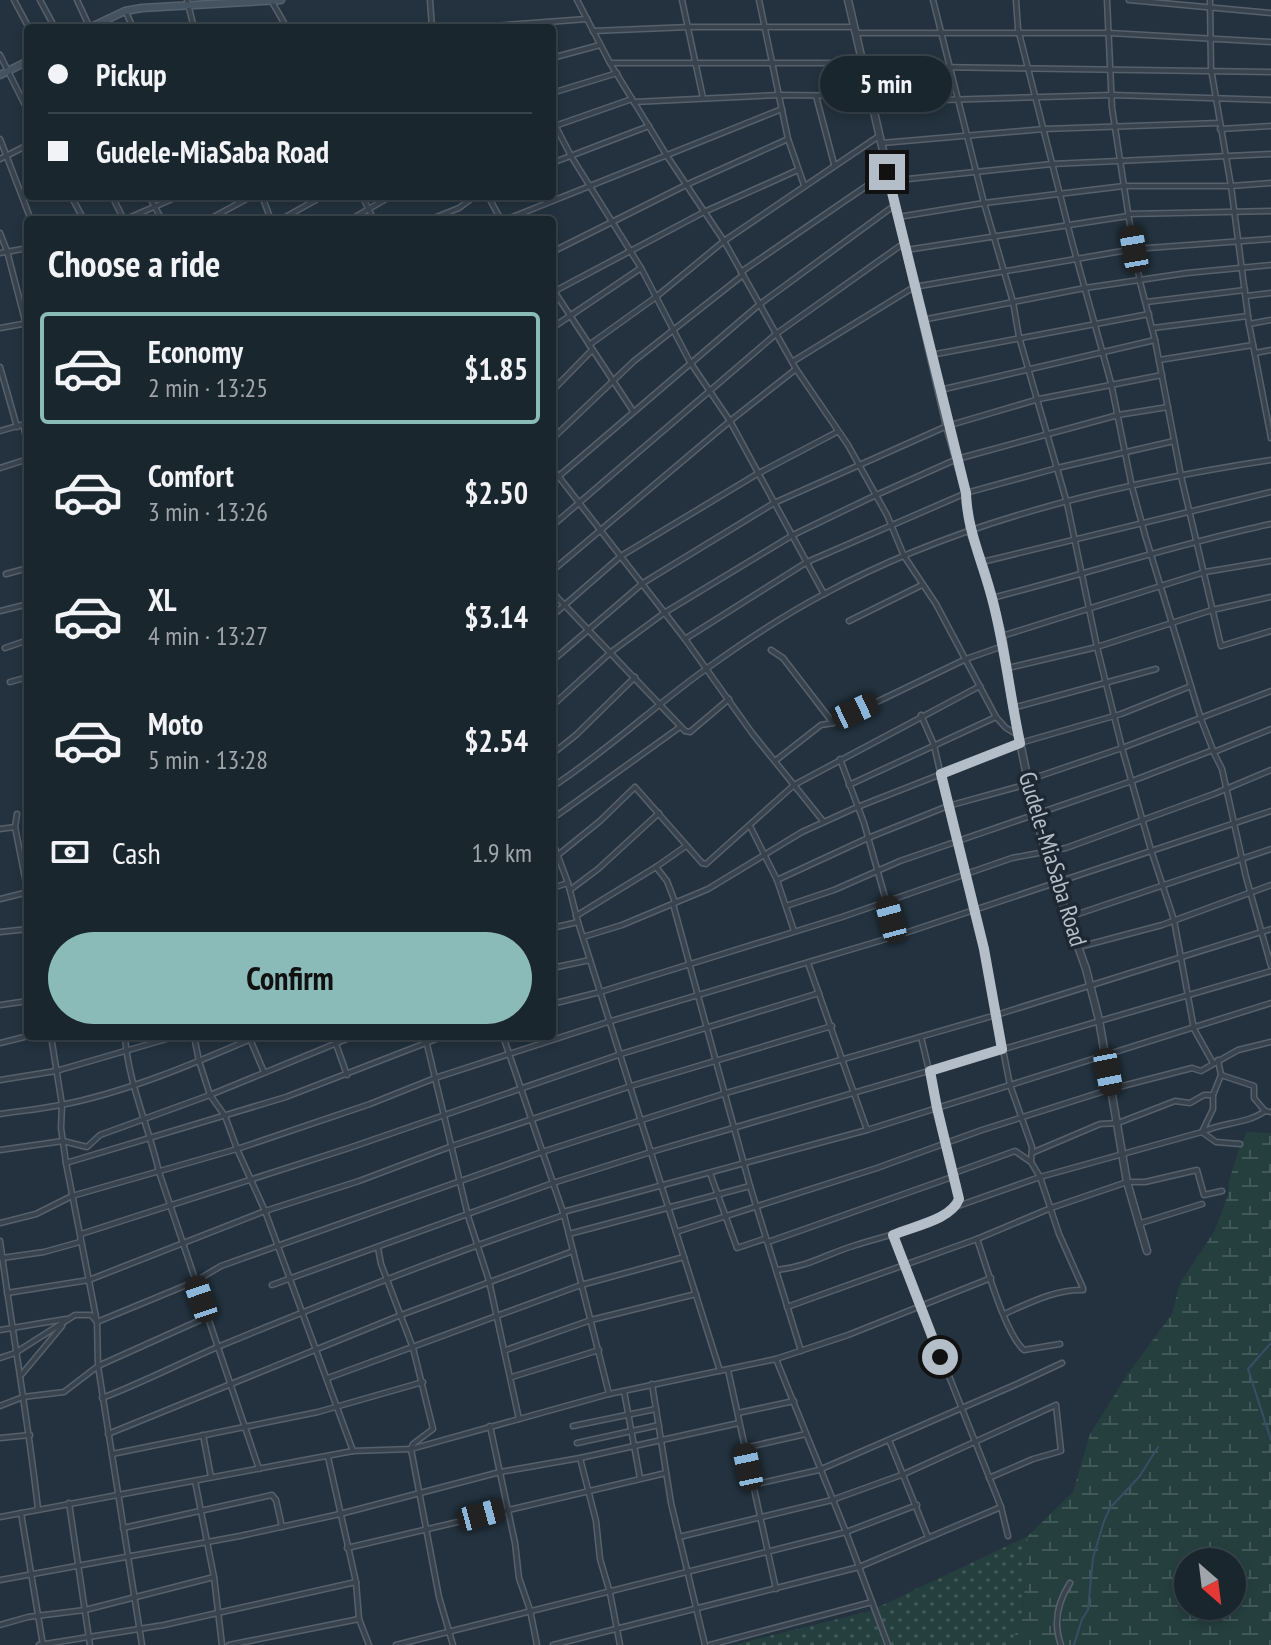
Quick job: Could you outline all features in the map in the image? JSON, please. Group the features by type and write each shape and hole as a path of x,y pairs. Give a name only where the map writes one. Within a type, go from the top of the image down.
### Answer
{"main road":[{"path":"98,24 125,11 188,2 281,0"},
{"path":"0,75 24,63"}],"street":[{"path":"14,0 27,24"},
{"path":"40,0 53,24"},
{"path":"77,0 88,24"},
{"path":"271,0 285,24"},
{"path":"430,0 432,24"},
{"path":"577,0 633,101 724,241 796,369 858,463 904,556 966,659 996,717 1019,739"},
{"path":"682,0 703,98"},
{"path":"759,0 788,139 804,185"},
{"name":"Gudele-MiaSaba Road","path":"848,0 947,426 966,493 970,531 982,562 1002,636 1035,815 1079,947 1099,1020 1127,1182 1147,1251"},
{"path":"933,0 984,203 1013,302 1019,337 1067,503 1122,748 1174,920 1194,1029 1221,1075 1213,1095 1213,1109 1202,1132"},
{"path":"272,1285 553,1183 651,1152 856,1094 1271,969 1250,894 1227,789 1201,719 1132,487 1112,385 1076,258 1019,31 1016,0"},
{"path":"1107,0 1112,95 1128,215 1181,476 1221,646 1271,631"},
{"path":"1129,0 1271,13"},
{"path":"1210,0 1211,69 1231,186 1249,324 1268,403 1271,438"},
{"path":"188,2 193,24"},
{"path":"125,11 131,24"},
{"path":"520,24 587,19"},
{"path":"593,31 764,26 941,32 1109,33 1271,42"},
{"path":"556,57 600,45"},
{"path":"0,55 24,103"},
{"path":"610,63 771,61 1271,72"},
{"path":"556,92 617,73"},
{"path":"556,125 633,101 779,95 959,101 1112,95 1271,100"},
{"path":"816,96 835,164"},
{"path":"556,199 782,109"},
{"path":"556,162 649,126"},
{"path":"589,345 656,297 724,241 835,164 880,139 1044,129 1271,126"},
{"path":"556,130 641,268 690,362 730,421 824,594"},
{"path":"0,139 30,216"},
{"path":"556,250 686,185 788,139"},
{"path":"0,159 24,147"},
{"path":"889,181 1052,164 1271,154"},
{"path":"556,288 704,212 798,170"},
{"path":"556,435 672,329 742,274 887,172"},
{"path":"898,217 1124,186 1271,183"},
{"path":"151,200 160,216"},
{"path":"134,216 170,200"},
{"path":"215,216 245,200"},
{"path":"287,216 316,200"},
{"path":"364,200 372,216"},
{"path":"357,216 384,200"},
{"path":"439,216 470,200"},
{"path":"512,216 554,200"},
{"path":"558,476 760,304 895,205"},
{"path":"556,522 776,334 905,246 994,239 1128,215 1271,211"},
{"path":"0,233 24,312"},
{"path":"792,362 914,287 1134,249 1271,239"},
{"path":"0,253 24,249"},
{"path":"922,320 1085,288 1271,265"},
{"path":"556,325 641,268"},
{"path":"1146,302 1245,290"},
{"path":"1245,296 1271,293"},
{"path":"556,294 633,411"},
{"path":"931,355 1149,314"},
{"path":"1153,328 1248,316"},
{"path":"1249,324 1271,320"},
{"path":"0,328 24,324"},
{"path":"940,390 1155,340"},
{"path":"1159,360 1253,345"},
{"path":"556,387 592,350"},
{"path":"1255,353 1271,350"},
{"path":"0,367 23,425 0,431"},
{"path":"556,568 796,369"},
{"path":"556,658 643,583 774,503 858,463 947,426 1039,399 1162,375"},
{"path":"1260,378 1271,377"},
{"path":"556,702 611,652 664,613 793,535 957,459 1118,415 1168,407"},
{"path":"556,612 621,556 757,474 837,432"},
{"path":"685,639 807,562 966,493 1174,441"},
{"path":"0,468 24,460"},
{"path":"556,784 706,669 824,594 904,556 970,531 1067,503 1181,476 1271,460"},
{"path":"556,473 823,821"},
{"path":"982,562 1271,492"},
{"path":"992,598 1196,540 1271,524"},
{"path":"1002,636 1205,572 1271,561"},
{"path":"6,574 24,569"},
{"path":"849,621 922,585"},
{"path":"556,596 680,727 690,732 729,699"},
{"path":"1008,668 1097,647 1212,610 1271,597"},
{"path":"0,611 24,605"},
{"path":"5,648 24,641"},
{"path":"775,761 821,725 833,723 966,659 1003,646"},
{"path":"771,650 783,658 833,723"},
{"path":"1013,708 1156,669"},
{"path":"556,751 635,677"},
{"path":"10,682 24,678"},
{"path":"556,850 600,821 635,787 706,864 794,785 980,686"},
{"path":"583,937 708,889 823,821 1019,739 1114,716 1191,686"},
{"path":"777,880 868,838 948,806 1028,782 1271,691"},
{"path":"921,715 934,745 975,909 1010,1085 1033,1152 1031,1162"},
{"path":"849,785 996,717"},
{"path":"556,816 680,727"},
{"path":"786,906 879,872 900,861 1271,729"},
{"path":"840,759 879,872 896,936"},
{"path":"556,1003 794,931 1012,858 1074,845 1271,770"},
{"path":"556,1039 896,936 1271,811"},
{"path":"570,890 598,869 659,813"},
{"path":"17,814 15,827 24,873"},
{"path":"750,826 777,880 794,931"},
{"path":"0,829 15,827"},
{"path":"556,927 577,919 687,846"},
{"path":"1069,917 1271,849"},
{"path":"556,853 568,883 720,1371"},
{"path":"656,867 667,881 675,902 673,904 750,1186 801,1351"},
{"path":"556,887 568,883"},
{"path":"1079,947 1174,920 1271,885"},
{"path":"0,899 24,894"},
{"path":"0,932 24,929"},
{"path":"97,1322 194,1282 221,1266 542,1152 726,1093 996,1015 1271,929"},
{"path":"556,967 590,960"},
{"path":"807,960 867,1130"},
{"path":"81,1234 349,1148 520,1086 819,993"},
{"path":"0,1005 24,1002"},
{"path":"102,1398 388,1279 564,1213 867,1130 1271,1003"},
{"path":"7,1293 89,1280 265,1211 359,1181 452,1146 631,1086 832,1026"},
{"path":"0,1043 24,1037"},
{"path":"921,1037 959,1199 956,1207"},
{"path":"53,1040 66,1163 97,1322 102,1398 142,1645"},
{"path":"125,1040 133,1084 152,1139 159,1172 259,1469"},
{"path":"0,1080 56,1071 163,1040"},
{"path":"195,1040 210,1095 225,1116 265,1211 353,1451"},
{"path":"0,1114 62,1105 133,1084 248,1040"},
{"path":"250,1040 264,1072"},
{"path":"0,1150 63,1141 87,1147 100,1135 210,1095 345,1040"},
{"path":"66,1163 152,1139 347,1075 424,1040"},
{"path":"426,1040 468,1216 489,1281 506,1350 519,1419"},
{"path":"504,1040 564,1213 609,1394"},
{"path":"0,1223 36,1214 72,1196 237,1149 370,1104 435,1078 552,1040"},
{"path":"676,1232 1111,1089 1192,1068 1201,1071 1238,1050 1271,1042"},
{"path":"336,1044 347,1075"},
{"path":"777,1270 798,1268 854,1246 893,1235 956,1207 1040,1177 1122,1152 1179,1140 1268,1112 1254,1098 1254,1086 1221,1075"},
{"path":"1033,1152 1100,1124 1118,1123 1175,1101 1190,1103 1204,1095 1213,1095"},
{"path":"1202,1132 1216,1142 1240,1144"},
{"path":"710,1173 737,1248 764,1239 768,1242 1015,1151 1031,1162 1040,1177 1083,1289 1047,1296 1004,1314"},
{"path":"787,1307 1127,1182 1145,1182 1197,1170 1204,1195 1222,1191"},
{"path":"569,1234 750,1186"},
{"path":"1138,1224 1202,1204"},
{"path":"2,1258 67,1246 80,1242 81,1234"},
{"path":"893,1235 1001,1507 1008,1536"},
{"path":"977,1239 1019,1346 1024,1350 1060,1344"},
{"path":"0,1241 11,1328 30,1435 38,1509"},
{"path":"378,1248 413,1348 433,1429 411,1449 439,1597 453,1645"},
{"path":"108,1434 317,1348 573,1251"},
{"path":"328,1378 581,1285 684,1257"},
{"path":"0,1517 353,1451 411,1449 609,1394 776,1359 991,1278"},
{"path":"506,1350 591,1320 696,1294"},
{"path":"0,1330 75,1315 91,1315 97,1322"},
{"path":"0,1406 23,1397 64,1392 98,1366 207,1317"},
{"path":"21,1377 69,1318"},
{"path":"0,1358 15,1353 63,1325"},
{"path":"512,1377 599,1350"},
{"path":"776,1359 888,1645"},
{"path":"752,1485 819,1470 1062,1363"},
{"path":"728,1370 776,1589"},
{"path":"112,1454 338,1406 393,1393 423,1382"},
{"path":"652,1384 679,1537 708,1645 872,1602"},
{"path":"624,1391 640,1478"},
{"path":"738,1413 794,1401"},
{"path":"679,1537 832,1500 904,1474 1056,1405 1061,1451 989,1478"},
{"path":"573,1426 656,1409"},
{"path":"0,1580 282,1527 500,1472 739,1423"},
{"path":"577,1443 659,1425"},
{"path":"490,1426 515,1543 519,1578 537,1645"},
{"path":"744,1448 806,1434"},
{"path":"0,1438 30,1435"},
{"path":"203,1435 211,1477"},
{"path":"889,1440 928,1537"},
{"path":"328,1457 356,1582 359,1619 369,1645"},
{"path":"580,1458 596,1521 600,1559 620,1645"},
{"path":"347,1548 666,1473"},
{"path":"195,1481 214,1577 222,1645"},
{"path":"123,1528 272,1495 282,1527"},
{"path":"69,1503 90,1645"},
{"path":"396,1645 768,1553 846,1532 917,1505"},
{"path":"553,1645 859,1567 1001,1507"},
{"path":"21,1513 42,1645 139,1629 356,1582"},
{"path":"0,1625 85,1610 214,1577"},
{"path":"1061,1645 1056,1632 1057,1612 1070,1583"},
{"path":"229,1645 359,1619"}],"green space":[{"path":"1247,1132 1271,1133 1271,1645 1011,1645 1023,1613 1028,1536 1073,1492 1090,1434 1127,1375 1172,1314 1180,1283 1214,1232 1228,1195 1229,1181"},
{"path":"1028,1536 1023,1613 1011,1645 733,1645 870,1611"}],"waterway":[{"path":"1271,1343 1248,1369 1271,1440"},
{"path":"1074,1645 1088,1610 1093,1558 1104,1521 1110,1508 1139,1477 1158,1447"}],"route":[{"path":"887,172 947,426 966,493 970,531 982,562 1002,636 1020,743 941,774 984,949 1002,1049 930,1071 959,1199 956,1207 946,1213 893,1235 940,1357"}]}
